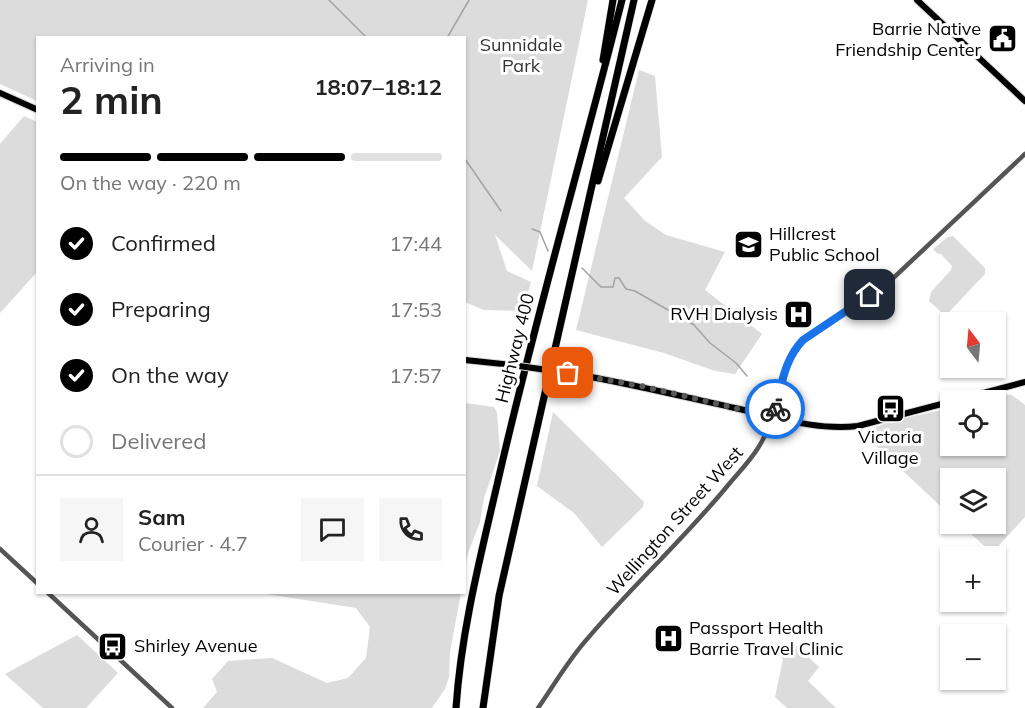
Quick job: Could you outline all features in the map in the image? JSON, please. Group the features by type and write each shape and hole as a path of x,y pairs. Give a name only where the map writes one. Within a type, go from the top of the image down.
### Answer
{"highway":[{"path":"602,80 604,48 613,0"},
{"name":"Highway 400","path":"456,708 474,587 511,425 621,0"},
{"path":"483,708 499,596 634,0"},
{"path":"584,224 652,0"}],"main road":[{"path":"917,0 1025,101"},
{"path":"0,93 36,109"},
{"path":"466,360 568,373 636,385 773,417 830,427 858,426 1025,382"}],"street":[{"name":"Wellington Street West","path":"538,708 584,642 706,512 752,456 765,436 773,417 789,359 803,340 888,283 1025,154"},
{"path":"0,549 36,582"},
{"path":"49,594 172,708"}],"green space":[{"name":"Sunnidale Park","path":"0,0 588,0 532,271 495,235 507,271 531,282 523,311 484,310 466,302 466,36 36,36 36,101 0,84"},
{"path":"639,70 655,76 662,157 624,198 645,221 666,235 725,252 705,290 762,334 735,374 715,371 664,353 576,330"},
{"path":"24,116 36,122 36,273 0,313 0,144"},
{"path":"953,236 985,268 985,274 949,312 941,312 929,301 931,292 952,266 933,249 948,237"},
{"path":"1006,394 1012,395 1025,405 1025,517 998,546 984,546 971,534 1006,534 1006,468 940,468 940,506 873,443 868,433 871,429 891,421 940,410 940,456 1006,456"},
{"path":"466,403 494,407 497,413 500,451 484,498 480,522 466,563"},
{"path":"553,412 644,502 643,507 602,547 574,513 537,486"},
{"path":"266,594 461,594 450,652 449,677 445,689 432,708 203,708 217,692 212,679 228,661 272,658 327,683 348,678 366,658 370,627 356,608"},
{"path":"77,635 118,673 86,708 43,708 5,674"},
{"path":"790,640 819,667 808,681 836,708 787,708 775,697 783,659 777,653"}],"waterway":[{"path":"329,0 365,36"},
{"path":"448,36 469,0"},
{"path":"466,160 501,211"},
{"path":"532,229 540,232 548,251"},
{"path":"582,268 601,287 613,287 615,278 619,278 626,289 635,291 694,325 710,343 736,363 747,376"}],"way so far":[{"path":"568,373 646,387 773,417 775,409"}],"place":[{"name":"Barrie Native Friendship Center","path":"1002,39"},
{"name":"Hillcrest Public School","path":"748,244"},
{"name":"RVH Dialysis","path":"799,314"},
{"name":"Victoria Village","path":"890,408"},
{"name":"Passport Health Barrie Travel Clinic","path":"668,638"},
{"name":"Shirley Avenue","path":"113,646"}],"route":[{"path":"775,409 784,372 796,348 803,340 870,295"}]}
